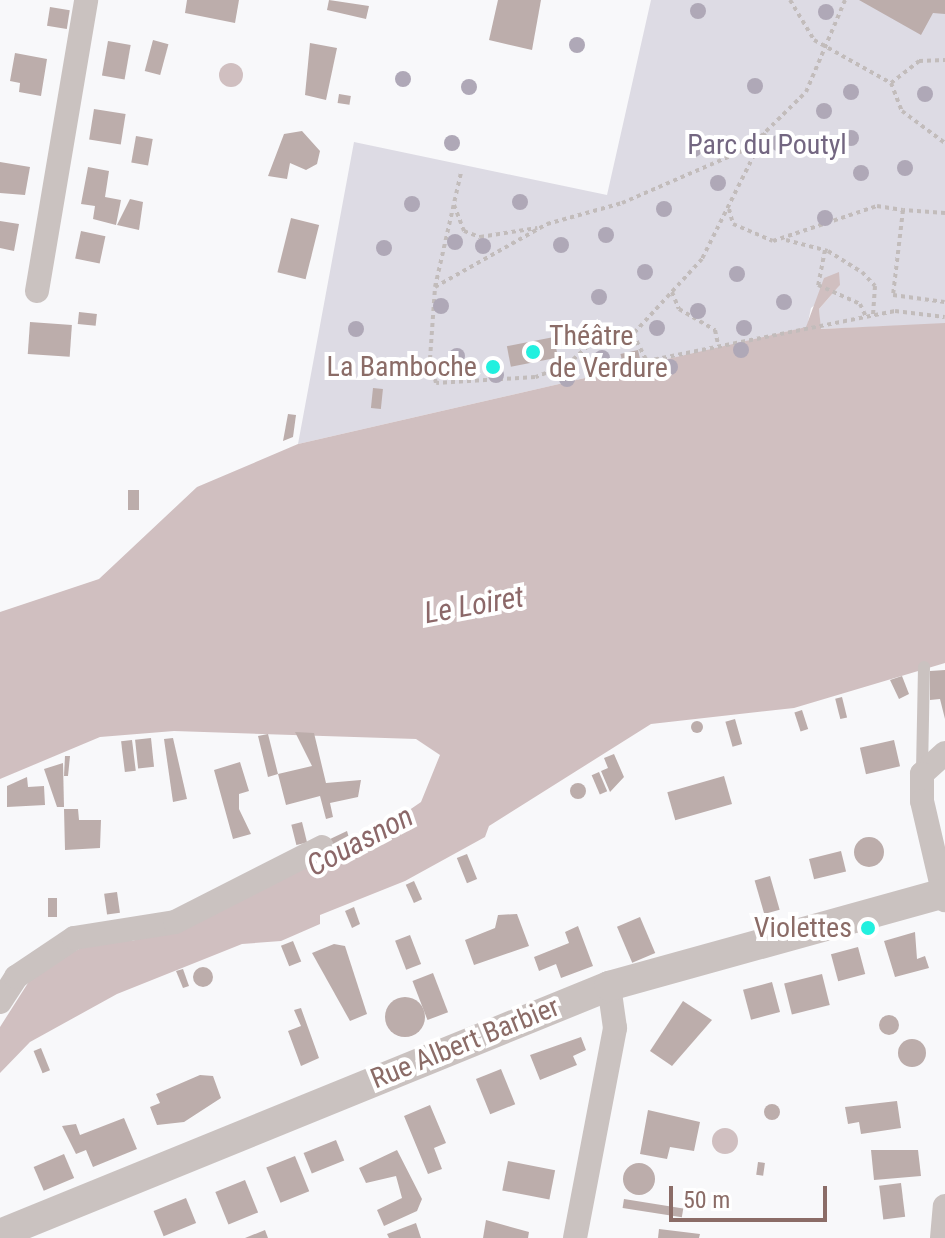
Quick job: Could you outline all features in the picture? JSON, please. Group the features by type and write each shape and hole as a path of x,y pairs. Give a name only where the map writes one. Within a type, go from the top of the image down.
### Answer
{"street":[{"path":"37,291 86,0"},
{"path":"945,753 922,774 926,841 945,896"},
{"path":"0,1002 16,977 74,938 175,922 322,847"},
{"name":"Rue Albert Barbier","path":"0,1234 609,986 945,896"},
{"path":"575,1238 615,1028 609,986"},
{"path":"942,1238 945,1206"}],"lane":[{"path":"922,774 924,667"}],"path":[{"path":"790,0 827,48 891,83 902,111 945,143"},
{"path":"454,203 464,231 480,237 547,224 649,192 765,133 806,92 845,0"},
{"path":"891,83 919,61 945,60"},
{"path":"633,334 702,259 765,133"},
{"path":"461,173 435,287 430,359 436,383 447,387 535,377 568,364 606,330 633,334"},
{"path":"729,206 733,224 825,250 875,286 873,315"},
{"path":"784,239 877,206 945,213"},
{"path":"903,210 893,295 945,302"},
{"path":"435,287 547,224"},
{"path":"825,250 818,285 860,304 866,317"},
{"path":"672,292 679,309 715,330 718,344"},
{"path":"633,334 647,361 718,344 873,315 945,317"}],"green space":[{"name":"Parc du Poutyl","path":"651,0 945,0 945,324 820,329 819,309 840,285 811,308 807,327 298,444 354,142 607,195"}],"water":[{"path":"231,63 239,67 243,75 239,83 231,87 223,83 219,75 223,67"},
{"path":"839,272 840,285 819,309 821,329 945,323 945,663 794,708 651,724 489,826 485,837 405,881 320,915 320,924 281,941 242,944 117,994 30,1042 0,1073 0,1027 35,972 100,938 132,941 194,920 386,826 421,802 440,755 416,739 174,731 100,737 0,779 0,612 99,579 197,487 298,444 806,327 824,278"},
{"path":"725,1128 734,1132 738,1141 734,1150 725,1154 716,1150 712,1141 716,1132"}],"building":[{"path":"187,0 239,0 235,23 185,13"},
{"path":"329,0 369,6 366,19 327,10"},
{"path":"498,0 541,0 532,50 489,40"},
{"path":"859,0 945,0 945,14 933,13 921,35"},
{"path":"50,7 70,10 67,29 47,26"},
{"path":"153,40 168,44 160,75 145,71"},
{"path":"108,41 131,45 125,79 102,75"},
{"path":"310,43 337,48 326,100 305,95"},
{"path":"15,53 47,59 41,96 19,92 20,83 10,81"},
{"path":"339,94 351,96 349,105 338,103"},
{"path":"94,109 126,114 121,145 89,140"},
{"path":"302,131 320,151 317,164 306,170 290,163 287,179 268,176 284,134"},
{"path":"136,136 153,139 148,166 131,163"},
{"path":"0,162 30,167 25,195 0,193"},
{"path":"88,167 109,171 105,197 121,200 116,225 93,219 95,206 81,204"},
{"path":"130,199 143,202 139,230 117,225"},
{"path":"291,218 319,225 306,279 277,272"},
{"path":"0,221 19,224 14,251 0,248"},
{"path":"81,231 105,236 100,264 75,258"},
{"path":"79,312 97,314 96,326 78,324"},
{"path":"30,322 72,325 70,357 28,354"},
{"name":"Théâtre de Verdure","path":"554,337 558,358 511,367 507,346"},
{"path":"638,350 643,371 625,375 620,354"},
{"path":"373,388 383,389 381,409 371,408"},
{"path":"288,414 296,415 293,437 283,441"},
{"path":"128,490 139,490 139,510 128,510"},
{"path":"945,670 945,719 940,699 930,700 930,671"},
{"path":"902,676 909,694 899,699 890,680"},
{"path":"842,697 847,717 840,719 835,699"},
{"path":"802,710 808,729 801,731 794,712"},
{"path":"735,719 742,744 733,747 725,722"},
{"path":"697,721 703,727 697,733 691,727"},
{"path":"295,732 314,733 326,783 361,780 358,797 330,803 333,817 326,819 320,796 286,805 278,774 312,766"},
{"path":"268,734 278,774 268,777 258,736"},
{"path":"151,738 154,767 138,769 135,740"},
{"path":"173,738 187,799 173,802 164,739"},
{"path":"132,740 136,771 125,772 121,741"},
{"path":"894,740 900,766 866,774 860,748"},
{"path":"614,754 624,777 610,792 601,771 608,768 604,758"},
{"path":"65,756 70,756 68,776 64,776"},
{"path":"240,762 249,791 239,794 239,809 251,834 233,839 214,770"},
{"path":"63,763 64,807 57,807 44,769"},
{"path":"599,772 607,791 600,794 592,775"},
{"path":"724,776 732,804 675,820 667,792"},
{"path":"27,777 28,787 44,786 45,805 7,807 7,786"},
{"path":"578,783 584,785 584,797 578,799 572,797 570,791 572,785"},
{"path":"64,809 78,809 79,820 101,820 100,848 65,850"},
{"path":"302,822 307,842 296,845 291,825"},
{"path":"347,831 349,838 332,847 328,840"},
{"path":"869,837 880,841 884,852 880,863 869,867 858,863 854,852 858,841"},
{"path":"841,851 846,871 814,879 809,859"},
{"path":"467,854 477,879 467,883 457,858"},
{"path":"770,876 780,910 764,914 755,880"},
{"path":"414,881 422,899 414,903 406,885"},
{"path":"117,892 120,913 107,915 104,894"},
{"path":"48,898 57,898 57,917 48,917"},
{"path":"354,907 360,924 352,928 345,911"},
{"path":"517,914 529,946 474,965 465,940 495,928 498,915"},
{"path":"640,917 655,953 632,963 617,927"},
{"path":"578,926 593,966 561,978 556,964 539,971 534,957 569,943 565,932"},
{"path":"915,932 917,959 925,956 929,968 895,977 884,941"},
{"path":"410,935 421,964 406,970 395,941"},
{"path":"293,941 301,961 289,966 281,946"},
{"path":"334,944 345,946 367,1014 350,1021 312,953"},
{"path":"858,947 865,974 838,981 831,954"},
{"path":"203,967 210,970 213,977 210,984 203,987 196,984 193,977 196,970"},
{"path":"183,969 189,986 183,988 176,971"},
{"path":"433,973 448,1012 428,1020 412,981"},
{"path":"822,974 830,1005 792,1014 784,983"},
{"path":"772,982 780,1012 751,1020 743,990"},
{"path":"405,997 419,1003 425,1017 419,1031 405,1037 391,1031 385,1017 391,1003"},
{"path":"683,1001 712,1020 672,1066 650,1051"},
{"path":"301,1008 319,1058 301,1066 288,1031 301,1026 294,1010"},
{"path":"889,1015 896,1018 899,1025 896,1032 889,1035 882,1032 879,1025 882,1018"},
{"path":"581,1037 586,1050 573,1056 577,1065 540,1080 530,1055"},
{"path":"912,1039 922,1043 926,1053 922,1063 912,1067 902,1063 898,1053 902,1043"},
{"path":"41,1048 50,1070 43,1073 34,1051"},
{"path":"501,1069 515,1104 490,1114 476,1079"},
{"path":"200,1075 213,1076 221,1098 184,1122 157,1125 150,1107 160,1103 156,1094"},
{"path":"897,1101 901,1128 861,1134 859,1122 848,1124 845,1107"},
{"path":"769,1104 775,1104 780,1112 778,1118 769,1120 764,1115 764,1109"},
{"path":"430,1105 446,1143 434,1148 442,1169 428,1174 404,1116"},
{"path":"648,1110 700,1122 694,1151 670,1147 667,1159 640,1154"},
{"path":"124,1118 137,1149 93,1167 86,1150 76,1154 62,1126 76,1124 80,1135"},
{"path":"336,1140 344,1160 312,1174 304,1153"},
{"path":"397,1150 422,1199 417,1211 384,1226 377,1210 402,1198 396,1176 366,1183 359,1168"},
{"path":"871,1150 918,1150 921,1176 874,1180"},
{"path":"64,1154 74,1178 44,1191 34,1167"},
{"path":"295,1156 309,1191 280,1203 266,1168"},
{"path":"508,1161 555,1170 549,1200 502,1190"},
{"path":"758,1162 765,1163 763,1176 756,1175"},
{"path":"639,1163 650,1168 655,1179 650,1190 639,1195 628,1190 623,1179 628,1168"},
{"path":"245,1180 258,1212 228,1224 215,1192"},
{"path":"901,1183 905,1217 883,1219 879,1186"},
{"path":"186,1198 196,1223 164,1236 154,1211"},
{"path":"624,1199 683,1208 682,1217 623,1208"},
{"path":"486,1220 529,1232 528,1238 483,1238"},
{"path":"416,1223 421,1238 389,1238 387,1234"},
{"path":"659,1229 700,1234 699,1238 658,1238"},
{"path":"265,1230 268,1238 245,1238"}],"place":[{"name":"Théâtre de Verdure","path":"533,352"},
{"name":"La Bamboche","path":"493,367"},
{"name":"Violettes","path":"868,928"}],"water label":[{"name":"Le Loiret","path":"474,605"},
{"name":"Couasnon","path":"360,841"}]}
